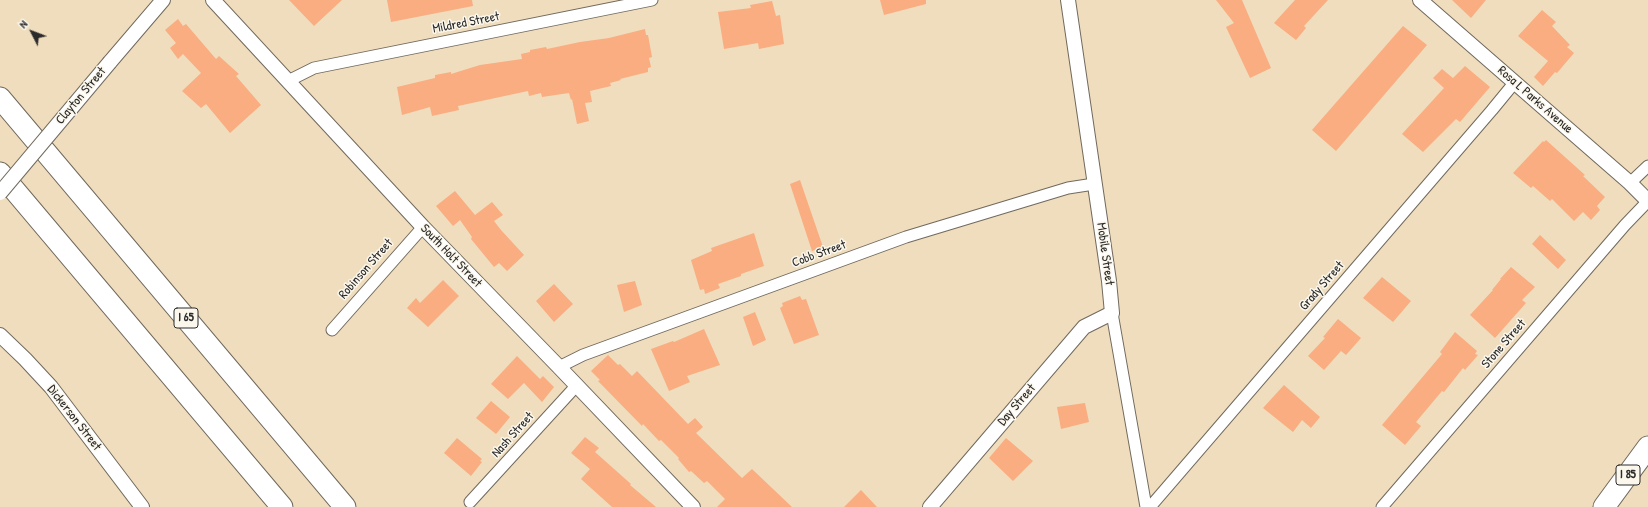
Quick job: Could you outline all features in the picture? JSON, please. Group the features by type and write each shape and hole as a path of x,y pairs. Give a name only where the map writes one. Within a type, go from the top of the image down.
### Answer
{"highway":[{"path":"0,82 26,128"},
{"name":"I 65","path":"0,98 345,507"},
{"path":"0,173 282,507"},
{"name":"I 85","path":"1605,505 1648,447"}],"street":[{"name":"Clayton Street","path":"0,193 163,0"},
{"name":"South Holt Street","path":"213,0 422,227 559,366 693,507"},
{"name":"Mildred Street","path":"288,81 314,68 652,0"},
{"name":"Mobile Street","path":"1068,0 1109,281 1112,313 1146,507"},
{"name":"Rosa L Parks Avenue","path":"1420,0 1630,183 1648,201"},
{"name":"Grady Street","path":"1150,507 1487,116 1514,82"},
{"path":"1630,183 1648,166"},
{"name":"Cobb Street","path":"559,366 906,237 1068,188 1094,184"},
{"name":"Stone Street","path":"1382,507 1625,224 1648,201"},
{"name":"Robinson Street","path":"332,330 422,227"},
{"name":"Day Street","path":"930,507 1084,327 1112,313"},
{"name":"Dickerson Street","path":"0,335 51,387 142,507"},
{"name":"Nash Street","path":"470,502 577,385"}],"building":[{"path":"289,0 342,0 314,26"},
{"path":"387,0 472,0 473,6 391,22"},
{"path":"880,0 926,0 926,4 884,15"},
{"path":"1216,0 1242,0 1271,68 1250,78 1226,27 1234,23"},
{"path":"1295,0 1328,0 1304,26 1306,28 1296,40 1274,23"},
{"path":"1452,0 1486,0 1471,18"},
{"path":"772,1 776,16 780,15 784,44 759,49 758,43 724,49 718,12 751,8 750,5"},
{"path":"1542,10 1556,22 1552,26 1570,45 1567,47 1574,53 1557,73 1555,72 1543,86 1534,77 1548,61 1518,36"},
{"path":"178,19 183,26 186,24 216,59 219,56 239,74 236,76 261,105 230,133 206,104 201,108 182,91 201,73 183,54 178,59 170,48 176,43 165,30"},
{"path":"1403,26 1427,45 1336,151 1312,130"},
{"path":"645,29 646,35 648,35 652,57 649,58 651,67 648,68 648,72 620,79 621,80 610,83 611,86 590,91 592,102 585,103 589,121 577,124 572,99 571,100 569,93 542,97 541,93 529,96 528,91 458,106 459,110 432,116 430,107 402,115 397,87 435,78 435,75 451,72 451,74 480,65 522,59 521,54 530,52 530,50 546,47 547,49 609,38"},
{"path":"1465,66 1490,87 1460,122 1456,119 1423,152 1402,134 1444,88 1433,78 1442,69 1453,78"},
{"path":"1546,140 1585,175 1583,176 1605,197 1597,206 1600,210 1591,220 1583,212 1574,221 1552,199 1550,201 1533,186 1531,188 1513,173 1543,141 1544,142"},
{"path":"800,180 823,247 812,251 790,184"},
{"path":"455,191 475,215 492,202 503,215 494,221 524,255 507,271 499,263 494,267 471,239 472,237 460,220 453,226 436,206"},
{"path":"754,233 764,266 718,284 720,288 705,294 704,289 700,290 691,260 712,251 711,248"},
{"path":"1540,235 1566,260 1558,269 1532,244"},
{"path":"1511,267 1535,287 1522,300 1526,303 1495,338 1470,315 1493,290 1500,279"},
{"path":"1382,277 1411,301 1393,322 1363,298"},
{"path":"443,280 459,296 428,327 407,308 416,298 420,303"},
{"path":"635,281 642,305 624,312 617,285"},
{"path":"554,284 573,304 554,322 536,301"},
{"path":"800,296 802,300 806,299 819,335 794,344 780,308 783,306 782,303"},
{"path":"755,312 766,340 753,346 743,317"},
{"path":"1338,319 1361,338 1346,355 1341,351 1324,370 1308,356 1325,338 1323,337"},
{"path":"704,329 720,365 687,376 690,382 669,391 651,349 673,341 674,342"},
{"path":"1455,332 1477,351 1475,354 1478,355 1465,370 1463,368 1444,392 1442,391 1416,422 1421,426 1405,445 1382,425 1442,354 1440,352"},
{"path":"608,355 632,376 637,371 688,424 695,418 703,427 696,433 742,478 752,469 792,507 717,507 725,499 707,481 704,483 691,471 689,472 678,459 679,458 661,440 659,441 643,424 642,426 598,381 600,380 591,371"},
{"path":"517,356 540,379 543,376 554,387 542,402 524,383 508,399 491,384"},
{"path":"1284,385 1320,417 1311,428 1302,420 1293,432 1263,408"},
{"path":"491,401 510,417 496,434 476,418"},
{"path":"1085,403 1089,422 1061,429 1057,407"},
{"path":"585,437 599,448 595,452 656,507 612,507 581,479 590,469 571,453"},
{"path":"457,438 482,459 480,461 482,462 471,476 444,453"},
{"path":"1006,438 1033,461 1013,481 989,458"},
{"path":"861,490 877,507 844,507"}]}
